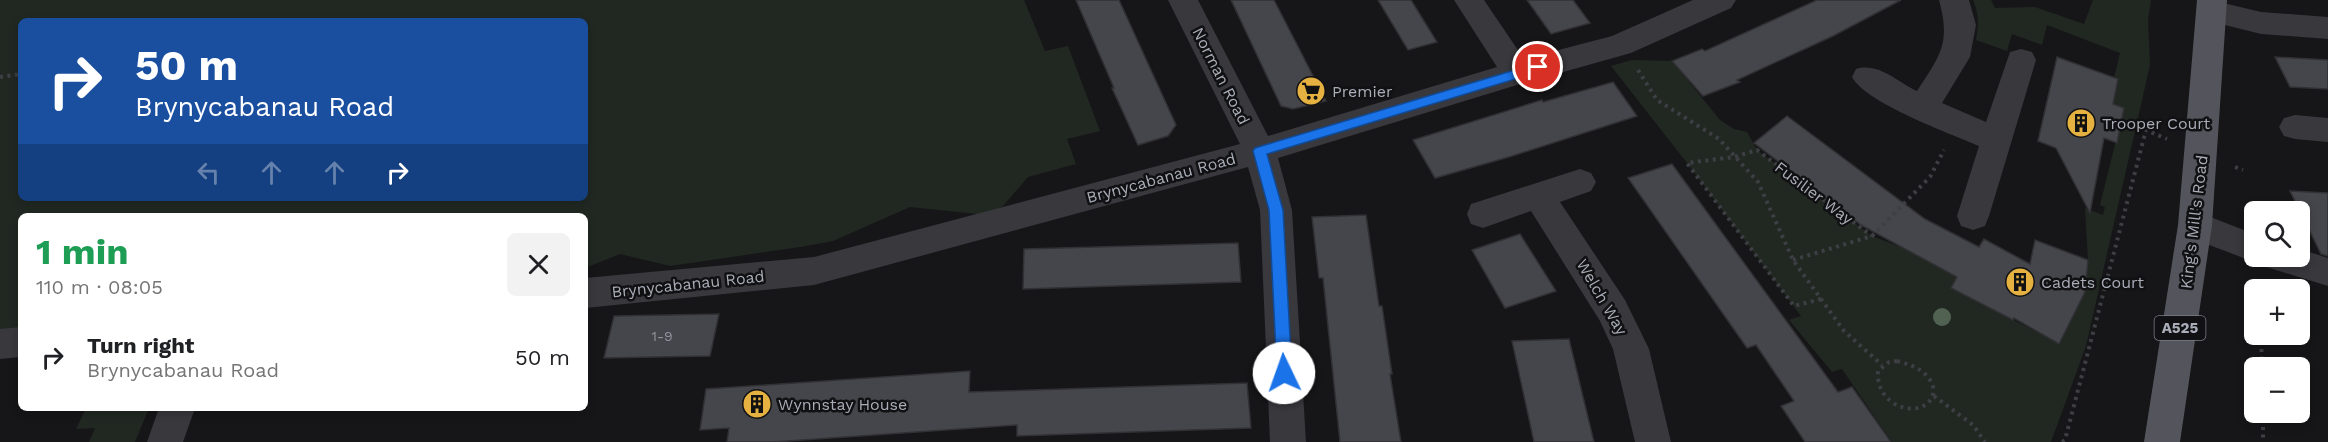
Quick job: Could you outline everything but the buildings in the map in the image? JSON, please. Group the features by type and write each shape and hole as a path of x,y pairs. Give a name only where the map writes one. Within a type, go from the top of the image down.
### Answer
{"main road":[{"name":"King's Mill's Road","path":"2162,442 2195,225 2212,5"}],"street":[{"name":"Norman Road","path":"1183,0 1260,151 1276,210 1288,442"},
{"path":"1469,0 1517,73"},
{"name":"Brynycabanau Road","path":"588,293 814,271 1260,151 1517,73 1620,45 1721,0"},
{"path":"1923,107 1955,57 1961,25 1953,0"},
{"path":"2212,5 2261,22 2328,28"},
{"path":"1973,216 2020,60"},
{"path":"1867,77 1895,95 1995,140"},
{"path":"2295,127 2328,130"},
{"path":"1483,214 1580,182"},
{"name":"Welch Way","path":"1539,196 1613,311 1631,349 1653,442"},
{"path":"2195,225 2244,244"},
{"path":"2310,267 2328,272"},
{"path":"0,344 18,342"},
{"path":"165,442 176,411"}],"path":[{"path":"1620,45 1657,100 1673,113 1712,133 1758,182 1793,260 1844,331 1882,365"},
{"path":"0,77 18,74"},
{"name":"Fusilier Way","path":"1793,260 1872,236 1930,177 1957,123"},
{"path":"2062,442 2065,440 2146,130"},
{"name":"Fusilier Way","path":"1734,157 1757,150 1872,236"},
{"path":"1734,157 1687,163 1794,306 1821,299"},
{"path":"1898,361 1917,366 1930,380 1934,396 1931,403 1917,410 1898,406 1890,401 1878,386 1878,371 1882,365 1898,361"},
{"path":"1934,396 1973,425 1985,442"},
{"path":"2263,423 2263,442"}],"shaded area":[{"path":"0,0 1024,0 1045,51 1068,46 1100,131 1067,139 1076,164 1028,177 1003,206 987,215 910,207 833,241 670,266 620,254 588,267 588,213 18,213 18,337 0,339"},
{"path":"1973,0 1991,0 1995,8 2035,7 2084,24 2093,0 2151,0 2148,20 2150,65 2086,346 2051,442 1892,442 1842,369 1832,372 1789,320 1801,316 1687,163 1611,66 1632,60 1672,61 1720,120 1734,129 1747,132 1757,150 1872,236 1908,250 1957,277 1952,288 2054,341 2088,260 2085,208 2103,215 2105,207 2100,205 2124,108 2113,104 2118,79 2114,78 2120,53 2047,25 2042,45 2012,34 2007,51 1976,40 1978,20"},
{"path":"85,411 148,411 135,442 89,442 95,428 76,429"}],"place":[{"name":"Premier","path":"1311,91"},
{"name":"Trooper Court","path":"2081,123"},
{"name":"Cadets Court","path":"2020,282"},
{"name":"Wynnstay House","path":"757,404"}],"route":[{"path":"1284,373 1276,210 1260,151 1538,67"}]}
